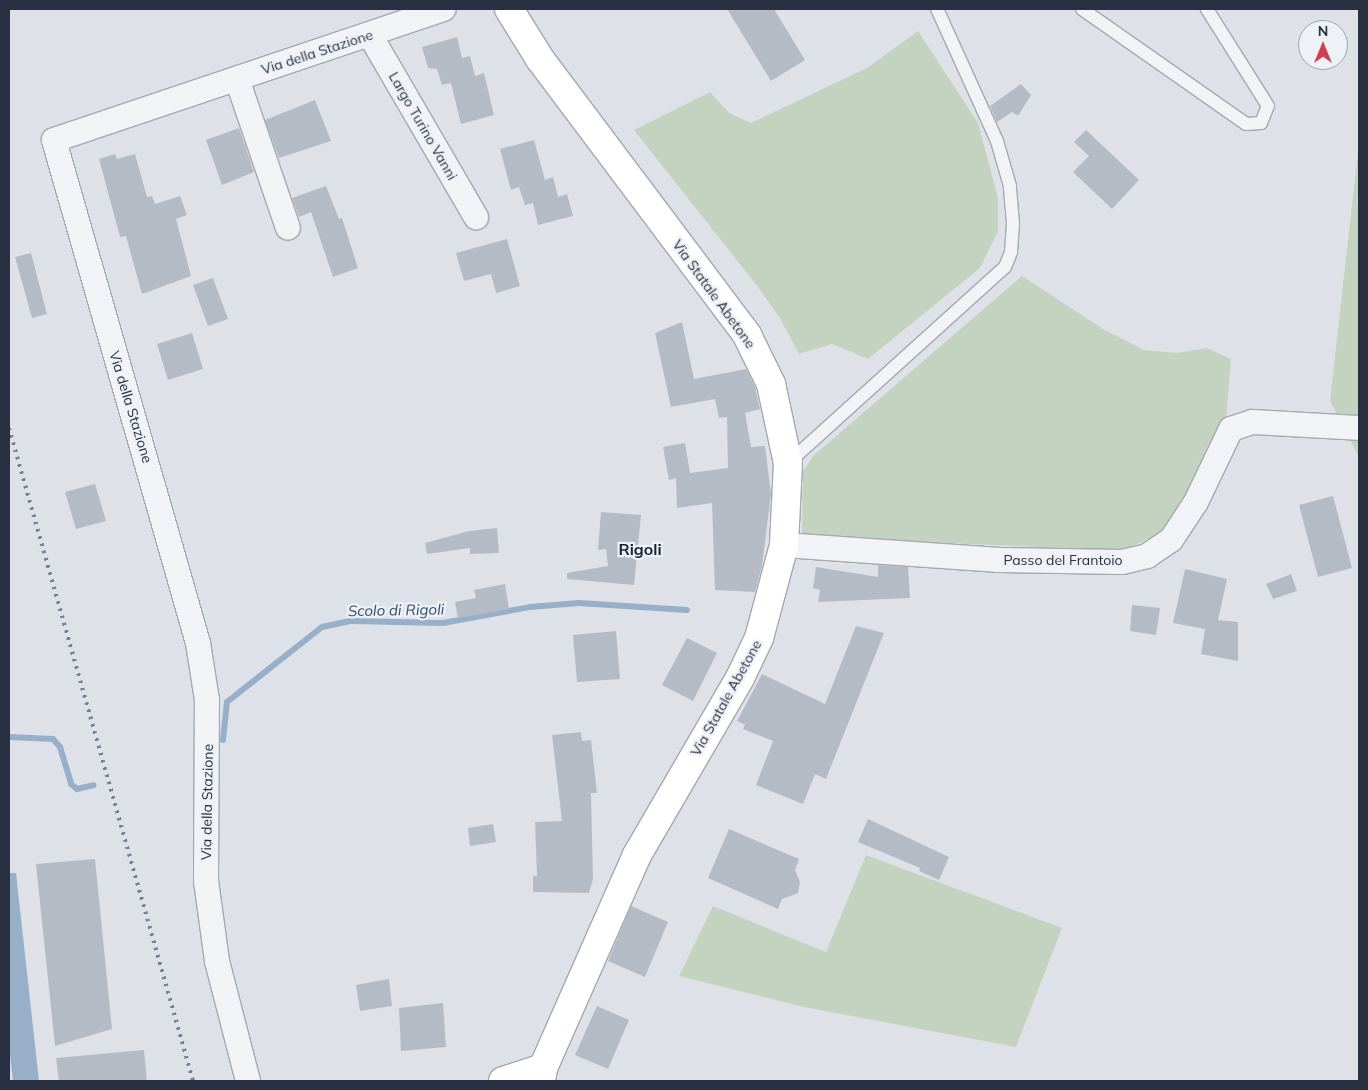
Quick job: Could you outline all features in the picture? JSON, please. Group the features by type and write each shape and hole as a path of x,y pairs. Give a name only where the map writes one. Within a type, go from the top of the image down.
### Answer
{"main road":[{"name":"Via Statale Abetone","path":"509,9 540,59 746,335 764,364 771,384 788,464 784,546 759,638 740,678 637,854 542,1075"},
{"path":"503,1081 542,1075"}],"street":[{"name":"Via della Stazione","path":"248,1081 217,961 206,881 207,700 198,643 54,140 444,9"},
{"name":"Largo Turino Vanni","path":"370,34 476,217"},
{"path":"237,79 288,228"},
{"name":"Passo del Frantoio","path":"784,546 999,560 1122,562 1147,556 1171,540 1196,502 1231,429 1252,422 1359,428"}],"lane":[{"path":"788,464 1005,267 1011,252 1013,223 1010,186 997,141 937,9"},
{"path":"1082,9 1246,124 1261,123 1268,106 1207,9"}],"green space":[{"path":"918,31 978,123 998,198 998,231 980,268 868,359 832,344 799,354 780,318 758,287 634,130 710,92 729,113 751,123 867,68"},
{"path":"1359,143 1359,457 1330,401"},
{"path":"1022,276 1103,329 1144,350 1177,353 1207,348 1231,359 1226,421 1209,443 1172,529 1120,551 802,536 803,472 813,456"},
{"path":"866,855 1062,928 1016,1047 804,1007 679,976 713,906 826,952"}],"water":[{"path":"9,861 10,873 16,873 39,1081 13,1081 9,1047"}],"building":[{"path":"727,9 774,9 805,60 771,81"},
{"path":"457,37 462,58 470,56 475,76 484,73 494,115 461,124 451,83 442,85 437,69 428,68 422,47"},
{"path":"1021,84 1031,95 1018,116 1012,112 997,122 990,106"},
{"path":"315,100 331,141 279,158 265,120"},
{"path":"239,128 254,172 222,185 206,140"},
{"path":"1086,130 1139,180 1112,209 1073,172 1089,156 1074,142"},
{"path":"534,140 545,180 553,177 558,197 567,194 573,216 538,225 533,203 525,205 519,187 511,190 500,149"},
{"path":"115,154 117,159 135,154 147,197 152,196 155,204 180,196 187,215 176,219 191,276 142,294 126,236 120,237 99,159"},
{"path":"326,186 339,219 342,218 358,268 333,277 311,212 299,217 292,198"},
{"path":"507,239 520,286 496,293 491,274 464,281 456,253"},
{"path":"31,253 47,314 32,318 15,257"},
{"path":"213,278 228,319 208,326 193,285"},
{"path":"682,322 694,379 746,369 755,387 760,409 745,413 751,447 765,446 771,494 762,566 755,592 715,590 712,503 677,508 676,478 669,480 663,447 685,443 690,473 728,468 727,417 719,418 715,399 671,407 655,333"},
{"path":"192,333 203,369 168,380 157,344"},
{"path":"95,484 106,521 76,529 65,492"},
{"path":"1333,496 1352,568 1318,577 1299,505"},
{"path":"601,512 641,515 634,585 567,579 567,573 608,566 606,549 598,550"},
{"path":"497,528 499,553 470,554 470,548 427,554 425,543 469,531"},
{"path":"878,565 908,567 910,598 818,602 820,590 813,588 816,567 878,577"},
{"path":"1185,569 1227,579 1218,620 1238,622 1238,661 1201,654 1205,629 1173,623"},
{"path":"1291,574 1297,591 1273,599 1266,584"},
{"path":"505,584 509,609 458,618 455,602 476,598 474,590"},
{"path":"1132,605 1160,608 1156,635 1130,631"},
{"path":"856,626 884,633 826,779 815,774 803,804 756,785 773,741 743,729 745,725 737,721 762,674 825,704"},
{"path":"616,631 620,679 577,682 573,635"},
{"path":"687,638 717,653 693,701 662,685"},
{"path":"581,732 582,741 591,740 597,793 591,793 593,879 589,893 533,892 533,876 537,876 535,822 562,821 552,735"},
{"path":"868,819 949,857 939,880 919,871 920,868 858,842"},
{"path":"493,824 496,842 470,846 468,828"},
{"path":"729,829 799,859 795,870 800,882 798,893 782,899 778,909 708,878"},
{"path":"95,859 112,1029 55,1046 36,864"},
{"path":"631,906 668,922 645,977 608,961"},
{"path":"389,979 392,1006 360,1011 356,985"},
{"path":"443,1003 446,1047 401,1051 399,1008"},
{"path":"597,1006 629,1020 608,1069 575,1055"},
{"path":"144,1050 147,1081 59,1081 56,1058"}],"waterway":[{"name":"Scolo di Rigoli","path":"223,740 227,702 322,627 351,621 443,623 530,607 579,603 687,610"},
{"name":"Scolo di Rigoli","path":"9,737 53,739 60,747 71,784 77,789 94,785"}],"railway":[{"path":"9,428 193,1081"}],"district":[{"name":"Rigoli","path":"640,549"}]}
